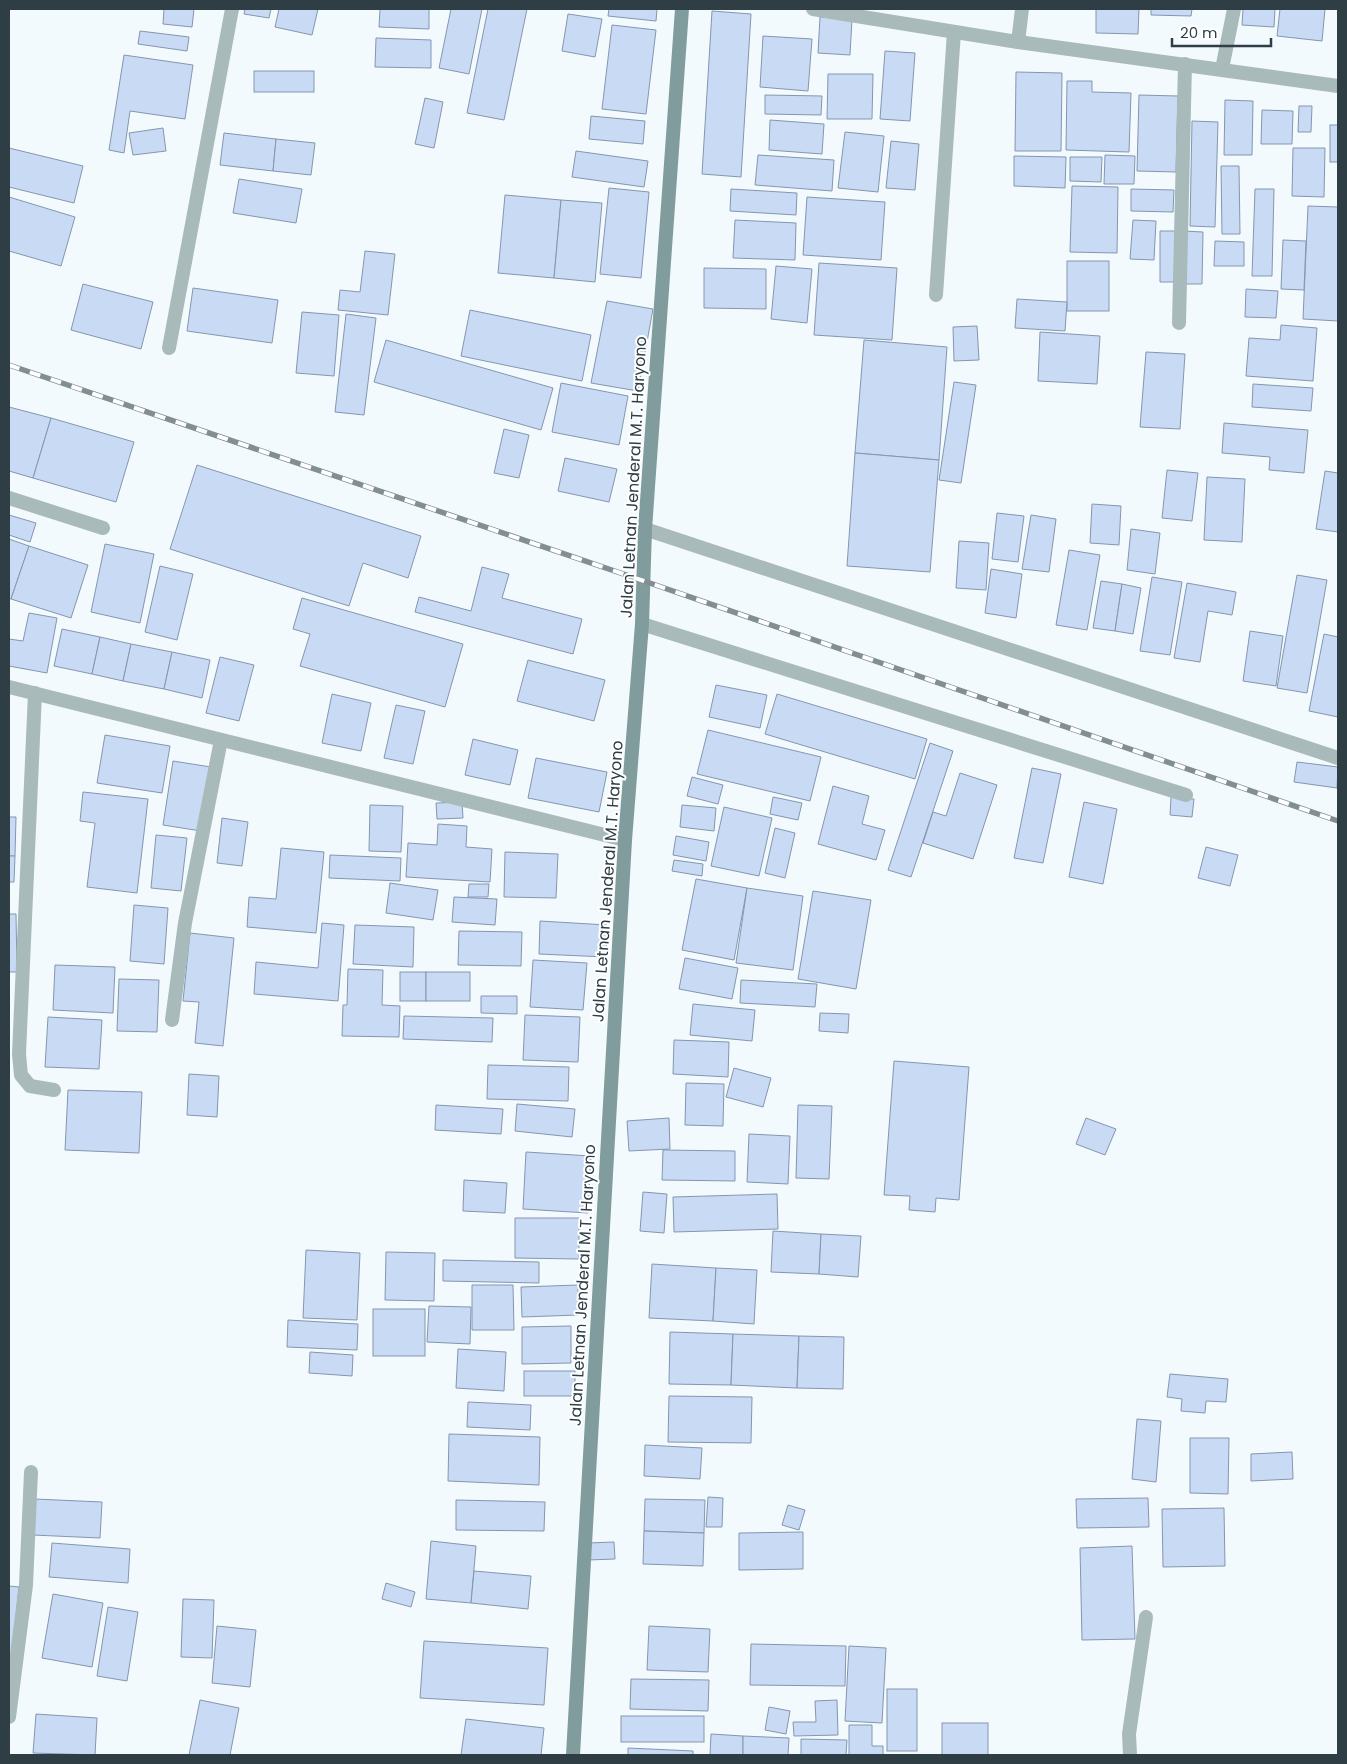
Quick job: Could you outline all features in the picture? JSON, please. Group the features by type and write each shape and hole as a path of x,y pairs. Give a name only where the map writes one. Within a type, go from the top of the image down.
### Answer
{"main road":[{"name":"Jalan Letnan Jenderal M.T. Haryono","path":"573,1755 625,840 642,624 645,529 682,9"}],"street":[{"path":"169,348 232,9"},
{"path":"813,9 831,10 1018,42 1338,86"},
{"path":"1018,42 1022,9"},
{"path":"1222,69 1234,9"},
{"path":"936,295 954,32"},
{"path":"1179,323 1185,64"},
{"path":"9,498 103,528"},
{"path":"645,529 1338,758"},
{"path":"642,624 1186,795"},
{"path":"9,687 625,840"},
{"path":"34,693 19,1054 21,1075 30,1086 54,1090"},
{"path":"172,1020 186,924 222,740"},
{"path":"9,1717 26,1585 31,1472"},
{"path":"1130,1755 1129,1734 1146,1617"}],"building":[{"path":"164,9 194,9 192,27 163,24"},
{"path":"245,9 271,9 269,18 244,14"},
{"path":"279,9 318,9 312,35 275,27"},
{"path":"380,9 429,9 429,29 379,27"},
{"path":"451,9 482,9 469,74 439,68"},
{"path":"488,9 527,9 504,120 467,113"},
{"path":"609,9 657,9 656,21 608,16"},
{"path":"1096,9 1139,9 1138,34 1096,33"},
{"path":"1151,9 1192,9 1191,16 1151,15"},
{"path":"1243,9 1275,9 1274,27 1242,25"},
{"path":"1280,9 1325,9 1322,41 1277,36"},
{"path":"712,11 751,14 741,177 702,174"},
{"path":"568,14 602,19 595,57 562,51"},
{"path":"820,17 852,19 850,55 818,53"},
{"path":"612,25 656,30 646,114 602,109"},
{"path":"140,31 189,37 187,51 138,44"},
{"path":"763,36 812,39 808,91 760,87"},
{"path":"376,38 431,40 431,68 375,67"},
{"path":"885,51 915,53 910,121 880,119"},
{"path":"124,55 193,65 185,119 130,111 124,153 109,150"},
{"path":"254,71 314,71 314,92 254,92"},
{"path":"1016,72 1062,73 1061,151 1015,151"},
{"path":"828,74 873,74 872,119 827,119"},
{"path":"1067,81 1092,81 1092,92 1131,93 1129,152 1066,150"},
{"path":"765,95 822,96 821,115 765,114"},
{"path":"1139,95 1178,96 1176,172 1137,171"},
{"path":"425,98 443,102 434,148 415,144"},
{"path":"1225,100 1253,101 1252,155 1224,155"},
{"path":"1299,106 1312,106 1311,132 1298,132"},
{"path":"1262,110 1293,111 1292,144 1261,144"},
{"path":"591,116 645,121 643,144 589,139"},
{"path":"770,120 824,124 822,154 769,150"},
{"path":"1192,121 1218,122 1215,227 1190,226"},
{"path":"1330,125 1338,125 1338,162 1330,162"},
{"path":"163,128 166,151 133,155 129,133"},
{"path":"845,132 884,136 878,192 838,188"},
{"path":"224,133 276,139 273,171 220,165"},
{"path":"276,139 315,143 311,175 273,171"},
{"path":"891,141 919,144 915,190 886,188"},
{"path":"9,148 83,166 74,203 9,187"},
{"path":"1293,148 1325,148 1324,197 1292,196"},
{"path":"576,151 648,161 644,187 572,177"},
{"path":"758,155 834,160 832,191 755,185"},
{"path":"1105,155 1135,156 1134,184 1104,184"},
{"path":"1014,156 1066,157 1065,188 1014,186"},
{"path":"1070,157 1102,157 1101,182 1070,181"},
{"path":"1221,166 1239,166 1240,234 1222,234"},
{"path":"239,179 302,189 296,223 233,213"},
{"path":"1072,186 1118,187 1117,253 1070,252"},
{"path":"609,188 649,192 641,278 600,274"},
{"path":"731,189 797,193 796,215 730,211"},
{"path":"1131,189 1174,190 1173,212 1131,211"},
{"path":"1255,189 1274,189 1272,276 1252,276"},
{"path":"505,195 561,200 554,278 498,273"},
{"path":"9,197 75,217 61,266 9,251"},
{"path":"807,197 885,202 881,260 803,255"},
{"path":"561,200 602,203 595,282 554,278"},
{"path":"1308,206 1338,207 1338,321 1303,319"},
{"path":"735,220 796,223 795,260 733,258"},
{"path":"1133,220 1156,221 1154,260 1130,259"},
{"path":"1160,231 1179,231 1178,282 1160,282"},
{"path":"1183,231 1203,232 1202,284 1182,284"},
{"path":"1283,240 1306,241 1304,290 1281,289"},
{"path":"1215,241 1244,242 1244,266 1214,266"},
{"path":"365,251 395,254 388,315 338,310 340,290 360,292"},
{"path":"1067,261 1109,261 1109,311 1067,311"},
{"path":"819,263 897,268 892,340 814,335"},
{"path":"776,266 812,269 807,323 771,319"},
{"path":"704,268 766,269 766,309 704,308"},
{"path":"83,284 153,302 141,349 71,330"},
{"path":"193,288 278,300 272,343 187,331"},
{"path":"1246,289 1278,291 1276,318 1245,317"},
{"path":"1017,299 1067,302 1065,331 1015,328"},
{"path":"607,301 653,309 638,391 591,383"},
{"path":"470,310 591,335 582,381 461,356"},
{"path":"302,312 339,315 334,376 296,373"},
{"path":"346,314 376,318 364,415 335,412"},
{"path":"1281,325 1317,328 1313,381 1246,376 1249,338 1280,340"},
{"path":"977,326 979,360 954,361 953,327"},
{"path":"1040,332 1100,336 1097,384 1038,381"},
{"path":"386,340 553,388 541,430 374,382"},
{"path":"864,340 947,347 939,460 855,453"},
{"path":"1146,352 1185,354 1180,429 1140,427"},
{"path":"954,382 976,385 961,483 939,480"},
{"path":"561,383 628,396 619,445 552,432"},
{"path":"1253,384 1313,388 1311,411 1252,407"},
{"path":"9,407 51,418 33,478 9,471"},
{"path":"51,418 134,442 116,502 33,478"},
{"path":"1224,423 1308,430 1304,473 1269,470 1270,457 1222,453"},
{"path":"504,429 529,435 519,478 494,473"},
{"path":"855,453 939,460 930,572 847,566"},
{"path":"565,458 617,469 609,502 558,491"},
{"path":"197,465 421,536 408,578 363,563 349,606 170,549"},
{"path":"1167,470 1198,473 1192,521 1162,518"},
{"path":"1325,471 1338,473 1338,532 1316,529"},
{"path":"1207,477 1245,479 1242,542 1204,540"},
{"path":"1092,504 1121,506 1119,545 1090,543"},
{"path":"997,513 1024,516 1018,562 992,559"},
{"path":"9,515 36,523 30,542 9,535"},
{"path":"1031,515 1056,519 1049,572 1022,569"},
{"path":"1131,529 1160,533 1155,574 1127,570"},
{"path":"9,539 29,546 11,599 9,598"},
{"path":"959,541 989,543 986,590 956,588"},
{"path":"105,544 154,554 140,623 91,612"},
{"path":"29,546 88,565 71,618 11,599"},
{"path":"1069,550 1100,555 1087,630 1056,625"},
{"path":"160,566 193,574 177,640 145,632"},
{"path":"482,567 509,574 502,598 582,619 573,654 415,612 419,597 471,611"},
{"path":"991,569 1022,574 1016,618 985,613"},
{"path":"1297,575 1327,580 1307,693 1277,688"},
{"path":"1152,577 1182,582 1170,655 1140,651"},
{"path":"1101,581 1122,584 1115,631 1093,628"},
{"path":"1187,583 1236,592 1232,615 1208,611 1200,662 1174,658"},
{"path":"1122,584 1141,588 1133,634 1115,631"},
{"path":"302,598 463,644 445,707 300,666 310,634 293,629"},
{"path":"29,613 57,618 47,673 9,666 9,639 23,641"},
{"path":"62,629 100,637 92,674 54,666"},
{"path":"1250,631 1283,636 1276,686 1243,681"},
{"path":"1324,634 1338,637 1338,717 1309,711"},
{"path":"100,637 131,644 123,681 92,674"},
{"path":"131,644 172,652 164,689 123,681"},
{"path":"172,652 210,660 202,698 164,689"},
{"path":"220,657 254,665 239,721 206,713"},
{"path":"528,660 605,680 594,721 517,701"},
{"path":"716,685 767,695 760,728 709,717"},
{"path":"332,694 371,703 361,751 322,743"},
{"path":"777,694 927,739 915,779 765,734"},
{"path":"396,705 425,711 413,764 384,758"},
{"path":"708,730 821,757 810,801 697,774"},
{"path":"105,735 170,746 162,793 97,783"},
{"path":"473,739 518,750 510,785 465,775"},
{"path":"930,743 953,751 911,877 888,870"},
{"path":"536,758 607,772 599,812 528,798"},
{"path":"173,761 211,767 201,831 163,825"},
{"path":"1297,762 1338,767 1337,788 1294,782"},
{"path":"1032,768 1061,774 1043,863 1014,858"},
{"path":"960,773 997,785 973,859 923,843 933,812 946,816"},
{"path":"692,777 723,785 718,804 687,796"},
{"path":"833,786 869,796 862,824 885,830 876,860 818,844"},
{"path":"83,792 148,799 137,893 87,887 95,823 80,821"},
{"path":"773,797 802,803 798,820 770,814"},
{"path":"1171,797 1194,799 1192,817 1170,815"},
{"path":"462,802 463,818 437,819 436,803"},
{"path":"1084,802 1117,809 1103,884 1069,877"},
{"path":"370,805 403,806 401,852 369,851"},
{"path":"682,805 716,808 714,831 680,827"},
{"path":"724,807 772,818 759,876 711,866"},
{"path":"9,817 16,817 15,856 9,856"},
{"path":"222,818 248,822 242,866 217,863"},
{"path":"438,824 467,826 466,847 492,849 490,882 406,877 408,843 437,845"},
{"path":"775,828 795,833 785,878 765,873"},
{"path":"156,835 187,838 181,891 151,888"},
{"path":"676,836 709,842 706,861 673,855"},
{"path":"1206,847 1238,855 1230,886 1198,878"},
{"path":"281,848 324,852 316,933 247,927 249,897 276,899"},
{"path":"505,852 558,854 556,898 504,897"},
{"path":"330,855 401,858 400,881 329,878"},
{"path":"9,856 15,856 14,882 9,882"},
{"path":"674,860 703,864 702,876 672,871"},
{"path":"696,879 747,888 734,960 682,950"},
{"path":"390,883 438,890 433,920 386,913"},
{"path":"469,884 489,884 488,897 468,897"},
{"path":"747,888 803,896 793,970 736,963"},
{"path":"813,891 871,900 856,989 798,979"},
{"path":"454,897 497,899 495,925 452,922"},
{"path":"134,905 168,908 164,964 130,961"},
{"path":"9,914 16,914 17,972 9,972"},
{"path":"540,921 607,925 606,957 539,954"},
{"path":"322,923 344,925 338,1001 254,994 256,962 318,968"},
{"path":"355,925 414,927 413,967 353,964"},
{"path":"459,931 522,932 521,966 458,965"},
{"path":"190,933 234,938 223,1046 195,1043 199,1002 183,1001"},
{"path":"685,958 738,968 732,999 679,989"},
{"path":"533,960 587,963 583,1010 530,1007"},
{"path":"55,965 115,967 113,1013 53,1010"},
{"path":"348,969 383,970 382,1005 400,1006 399,1037 342,1036 343,1005 347,1005"},
{"path":"400,972 426,972 426,1001 400,1001"},
{"path":"426,972 470,972 470,1001 426,1001"},
{"path":"119,979 159,980 157,1032 117,1031"},
{"path":"741,980 817,984 815,1007 740,1003"},
{"path":"481,996 517,996 517,1014 481,1013"},
{"path":"693,1004 755,1010 752,1041 690,1035"},
{"path":"820,1013 849,1014 848,1033 819,1031"},
{"path":"525,1015 580,1017 578,1062 523,1060"},
{"path":"404,1016 493,1018 492,1042 403,1039"},
{"path":"48,1017 102,1020 99,1069 45,1067"},
{"path":"674,1040 729,1042 728,1077 673,1074"},
{"path":"894,1061 969,1067 959,1200 936,1198 935,1212 909,1210 910,1196 884,1195"},
{"path":"488,1065 569,1067 568,1101 487,1099"},
{"path":"734,1068 771,1078 763,1107 726,1097"},
{"path":"189,1074 219,1076 217,1117 187,1115"},
{"path":"686,1083 724,1084 723,1126 685,1125"},
{"path":"68,1090 142,1092 139,1153 65,1150"},
{"path":"517,1104 575,1109 572,1137 515,1131"},
{"path":"436,1105 503,1109 501,1134 435,1130"},
{"path":"798,1105 832,1106 829,1179 796,1178"},
{"path":"669,1118 670,1149 629,1151 627,1121"},
{"path":"1086,1118 1116,1129 1105,1155 1076,1144"},
{"path":"749,1134 790,1136 788,1184 747,1182"},
{"path":"663,1150 735,1151 735,1181 662,1180"},
{"path":"526,1152 591,1156 588,1213 523,1209"},
{"path":"464,1180 507,1183 505,1213 463,1211"},
{"path":"643,1192 667,1194 664,1233 640,1231"},
{"path":"777,1194 778,1229 674,1232 673,1197"},
{"path":"515,1218 579,1218 579,1259 515,1258"},
{"path":"773,1231 821,1234 819,1274 771,1272"},
{"path":"821,1234 861,1236 858,1277 819,1274"},
{"path":"306,1250 360,1253 357,1320 303,1318"},
{"path":"386,1252 435,1253 434,1301 385,1300"},
{"path":"443,1260 539,1262 539,1283 443,1281"},
{"path":"652,1264 716,1268 713,1321 649,1318"},
{"path":"716,1268 757,1270 754,1324 713,1321"},
{"path":"472,1285 513,1285 514,1330 472,1330"},
{"path":"578,1285 578,1315 522,1317 521,1287"},
{"path":"429,1306 471,1307 470,1344 427,1342"},
{"path":"373,1309 425,1309 425,1356 373,1356"},
{"path":"288,1320 358,1324 357,1350 287,1347"},
{"path":"571,1326 571,1363 522,1364 522,1327"},
{"path":"670,1332 733,1334 731,1385 669,1384"},
{"path":"733,1334 799,1336 797,1388 731,1385"},
{"path":"799,1336 844,1337 843,1389 797,1388"},
{"path":"458,1349 506,1352 504,1391 456,1388"},
{"path":"310,1352 353,1355 352,1376 309,1373"},
{"path":"524,1371 575,1371 575,1396 524,1396"},
{"path":"1170,1374 1228,1379 1226,1402 1206,1401 1205,1413 1181,1411 1182,1399 1167,1397"},
{"path":"669,1396 752,1397 751,1443 668,1442"},
{"path":"468,1402 531,1405 530,1430 467,1427"},
{"path":"1137,1419 1161,1421 1156,1482 1132,1479"},
{"path":"449,1434 540,1437 539,1485 448,1481"},
{"path":"1190,1438 1229,1438 1228,1494 1190,1493"},
{"path":"645,1445 702,1448 700,1479 644,1476"},
{"path":"1292,1452 1293,1479 1251,1481 1251,1454"},
{"path":"708,1497 723,1498 722,1527 706,1527"},
{"path":"1148,1498 1149,1527 1077,1528 1076,1499"},
{"path":"35,1499 102,1502 100,1538 33,1535"},
{"path":"645,1499 705,1500 704,1533 644,1531"},
{"path":"456,1500 545,1502 544,1531 456,1530"},
{"path":"788,1505 805,1510 799,1530 782,1525"},
{"path":"1224,1508 1225,1566 1163,1567 1162,1509"},
{"path":"644,1531 704,1533 703,1566 643,1564"},
{"path":"803,1532 803,1569 739,1570 739,1533"},
{"path":"431,1541 476,1546 471,1603 426,1599"},
{"path":"614,1542 615,1559 588,1560 588,1543"},
{"path":"52,1543 130,1549 128,1583 49,1577"},
{"path":"1132,1546 1135,1639 1082,1640 1080,1548"},
{"path":"474,1571 531,1576 528,1609 471,1603"},
{"path":"386,1583 415,1592 411,1607 382,1599"},
{"path":"9,1586 19,1587 9,1684"},
{"path":"53,1594 103,1603 92,1667 42,1658"},
{"path":"183,1599 214,1600 212,1658 181,1657"},
{"path":"108,1607 138,1612 127,1681 97,1676"},
{"path":"217,1626 256,1630 250,1687 212,1683"},
{"path":"649,1626 710,1629 708,1672 647,1670"},
{"path":"424,1641 548,1648 544,1705 420,1698"},
{"path":"751,1644 846,1646 845,1686 750,1685"},
{"path":"849,1646 886,1648 882,1723 845,1721"},
{"path":"631,1679 709,1680 708,1711 630,1709"},
{"path":"887,1689 917,1689 917,1751 887,1751"},
{"path":"200,1700 239,1708 230,1755 189,1755"},
{"path":"837,1700 838,1735 794,1736 793,1722 816,1722 815,1701"},
{"path":"769,1707 790,1711 786,1734 765,1730"},
{"path":"36,1714 97,1718 95,1755 33,1753"},
{"path":"621,1716 704,1716 704,1742 621,1742"},
{"path":"466,1719 544,1728 541,1755 461,1755"},
{"path":"942,1723 988,1723 988,1755 942,1755"},
{"path":"849,1725 872,1725 872,1746 883,1746 883,1755 849,1755"},
{"path":"711,1734 743,1736 743,1755 710,1755"},
{"path":"743,1736 789,1738 788,1755 743,1755"},
{"path":"801,1739 847,1740 846,1755 801,1755"},
{"path":"628,1748 693,1751 693,1755 628,1755"}],"railway":[{"path":"9,365 644,581 1338,821"}]}
